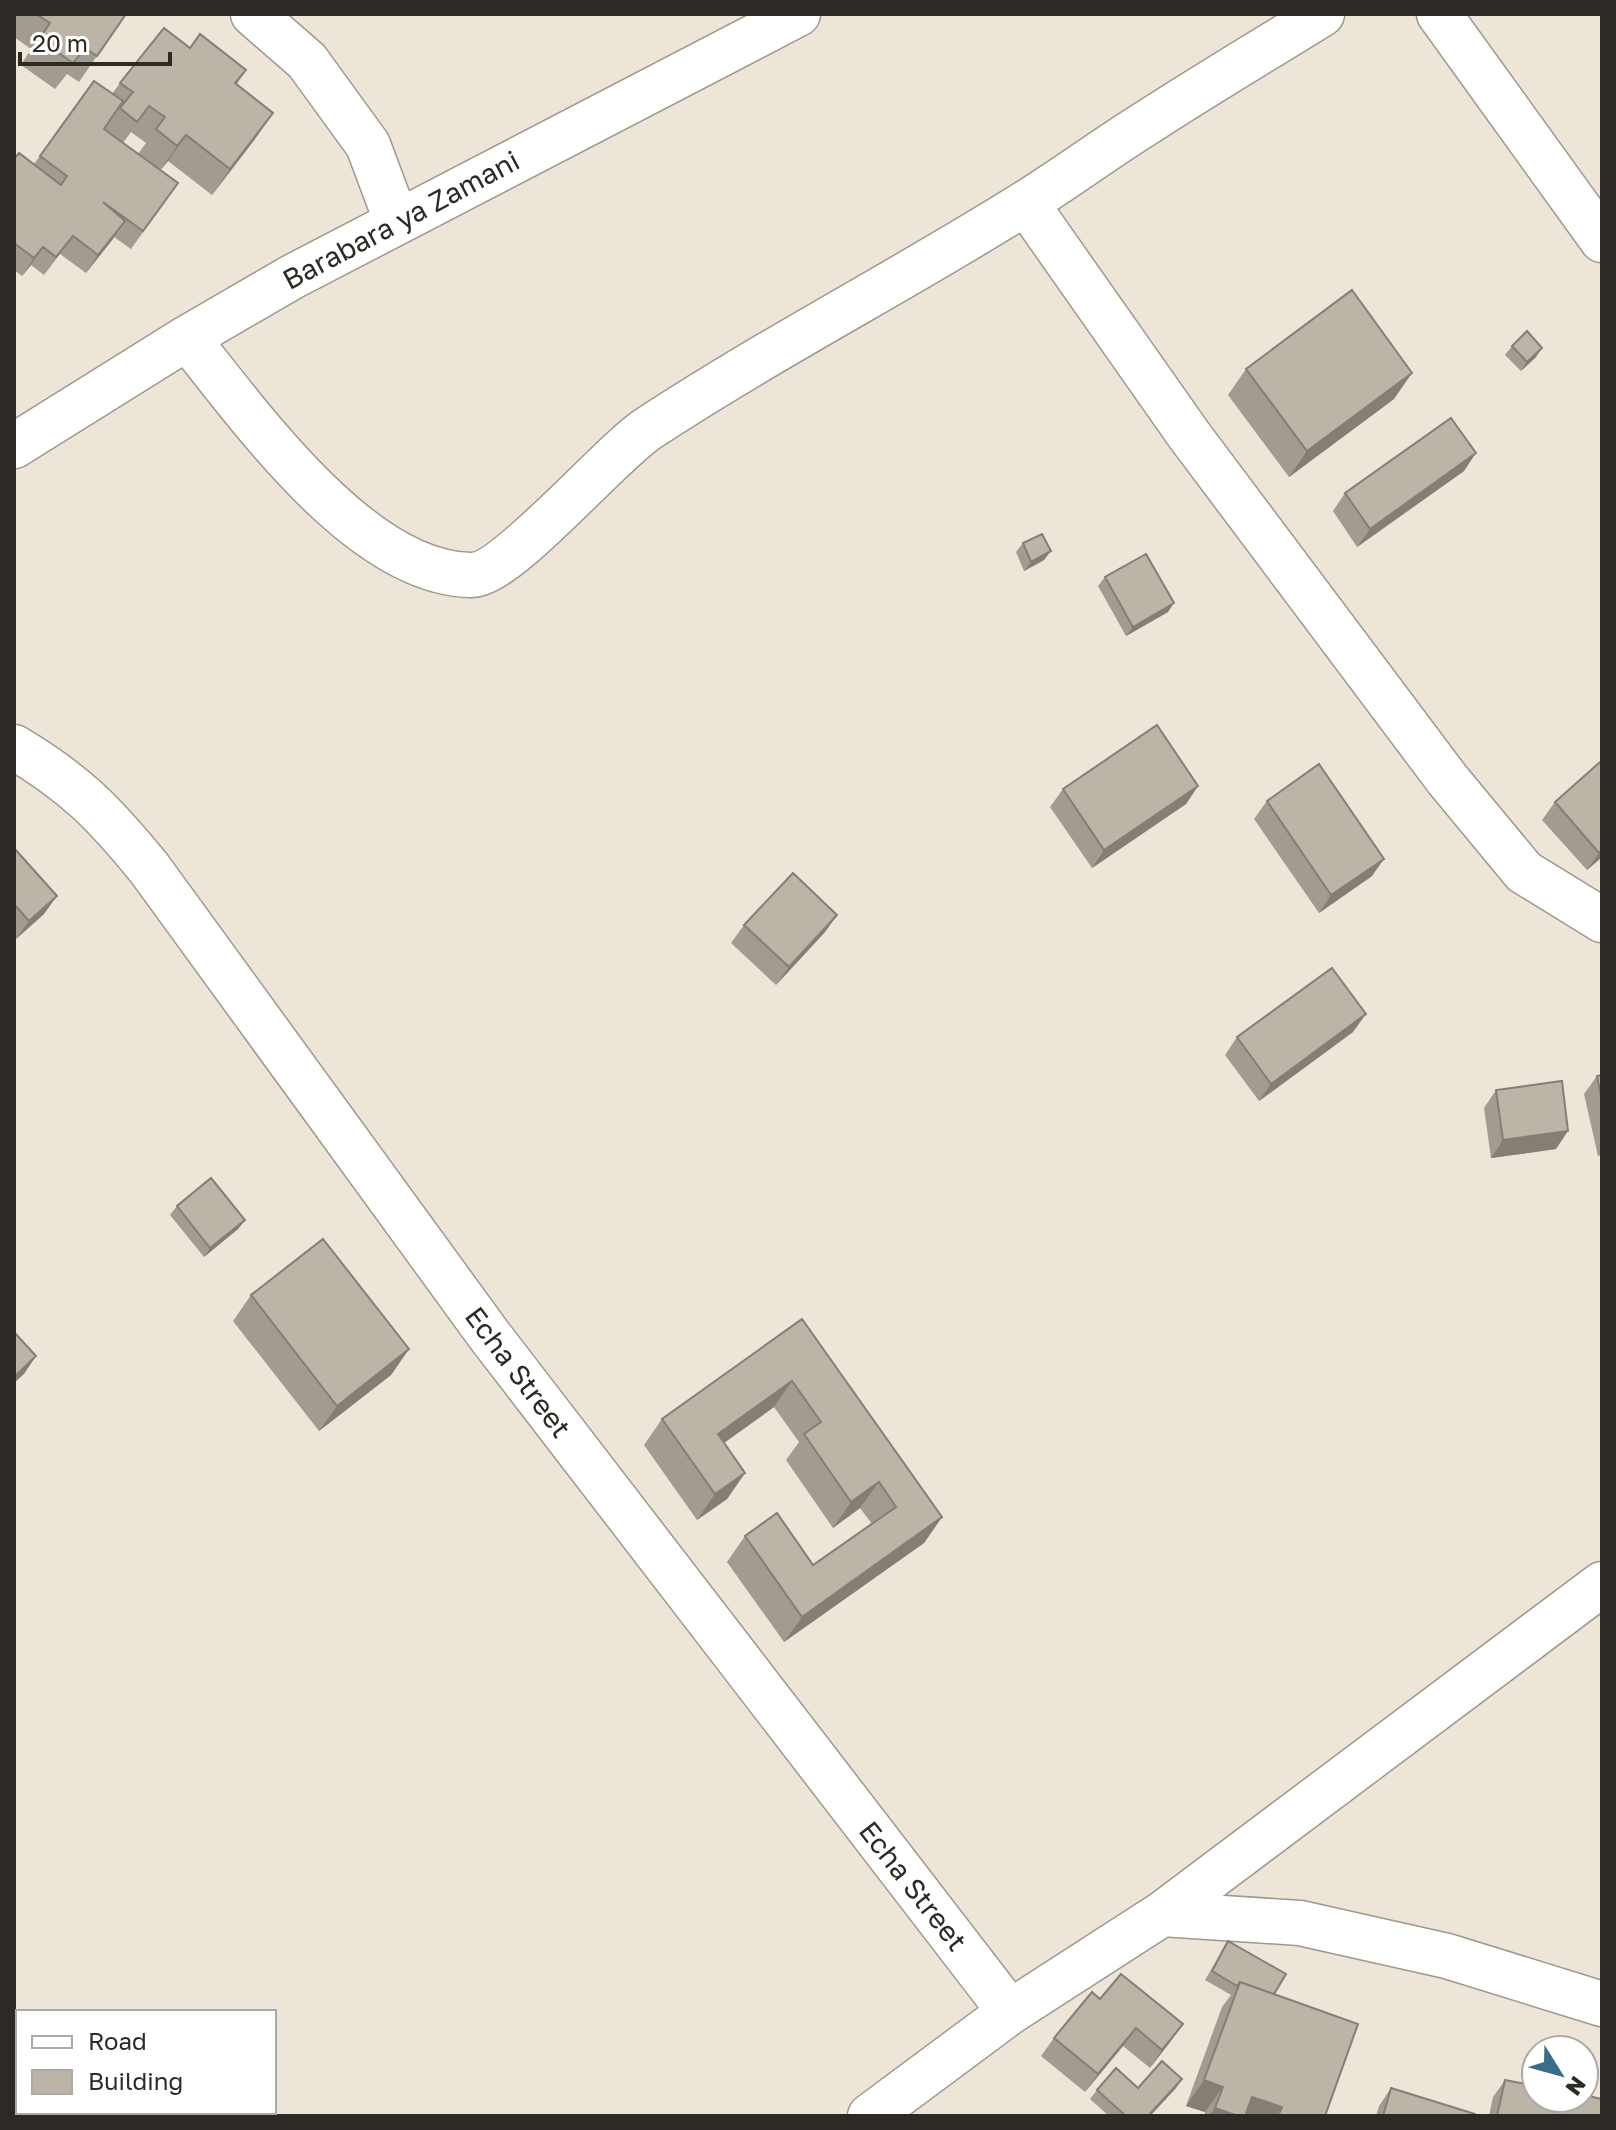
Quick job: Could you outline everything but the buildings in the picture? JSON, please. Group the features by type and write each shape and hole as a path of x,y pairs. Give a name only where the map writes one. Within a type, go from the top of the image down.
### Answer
{"street":[{"path":"253,14 307,61 368,145 396,220"},
{"name":"Barabara ya Zamani","path":"14,446 187,338 396,220 798,14"},
{"path":"187,338 275,447 327,502 391,549 442,572 476,576 495,568 524,543 634,438 708,390 1026,203 1148,121 1322,14"},
{"path":"1439,14 1602,240"},
{"path":"1026,203 1189,435 1457,790 1524,872 1602,920"},
{"name":"Echa Street","path":"14,747 62,776 106,816 149,868 489,1335 1010,2012"},
{"path":"870,2116 1010,2012 1162,1914 1602,1584"},
{"path":"1162,1914 1300,1923 1447,1956 1602,2004"}]}
